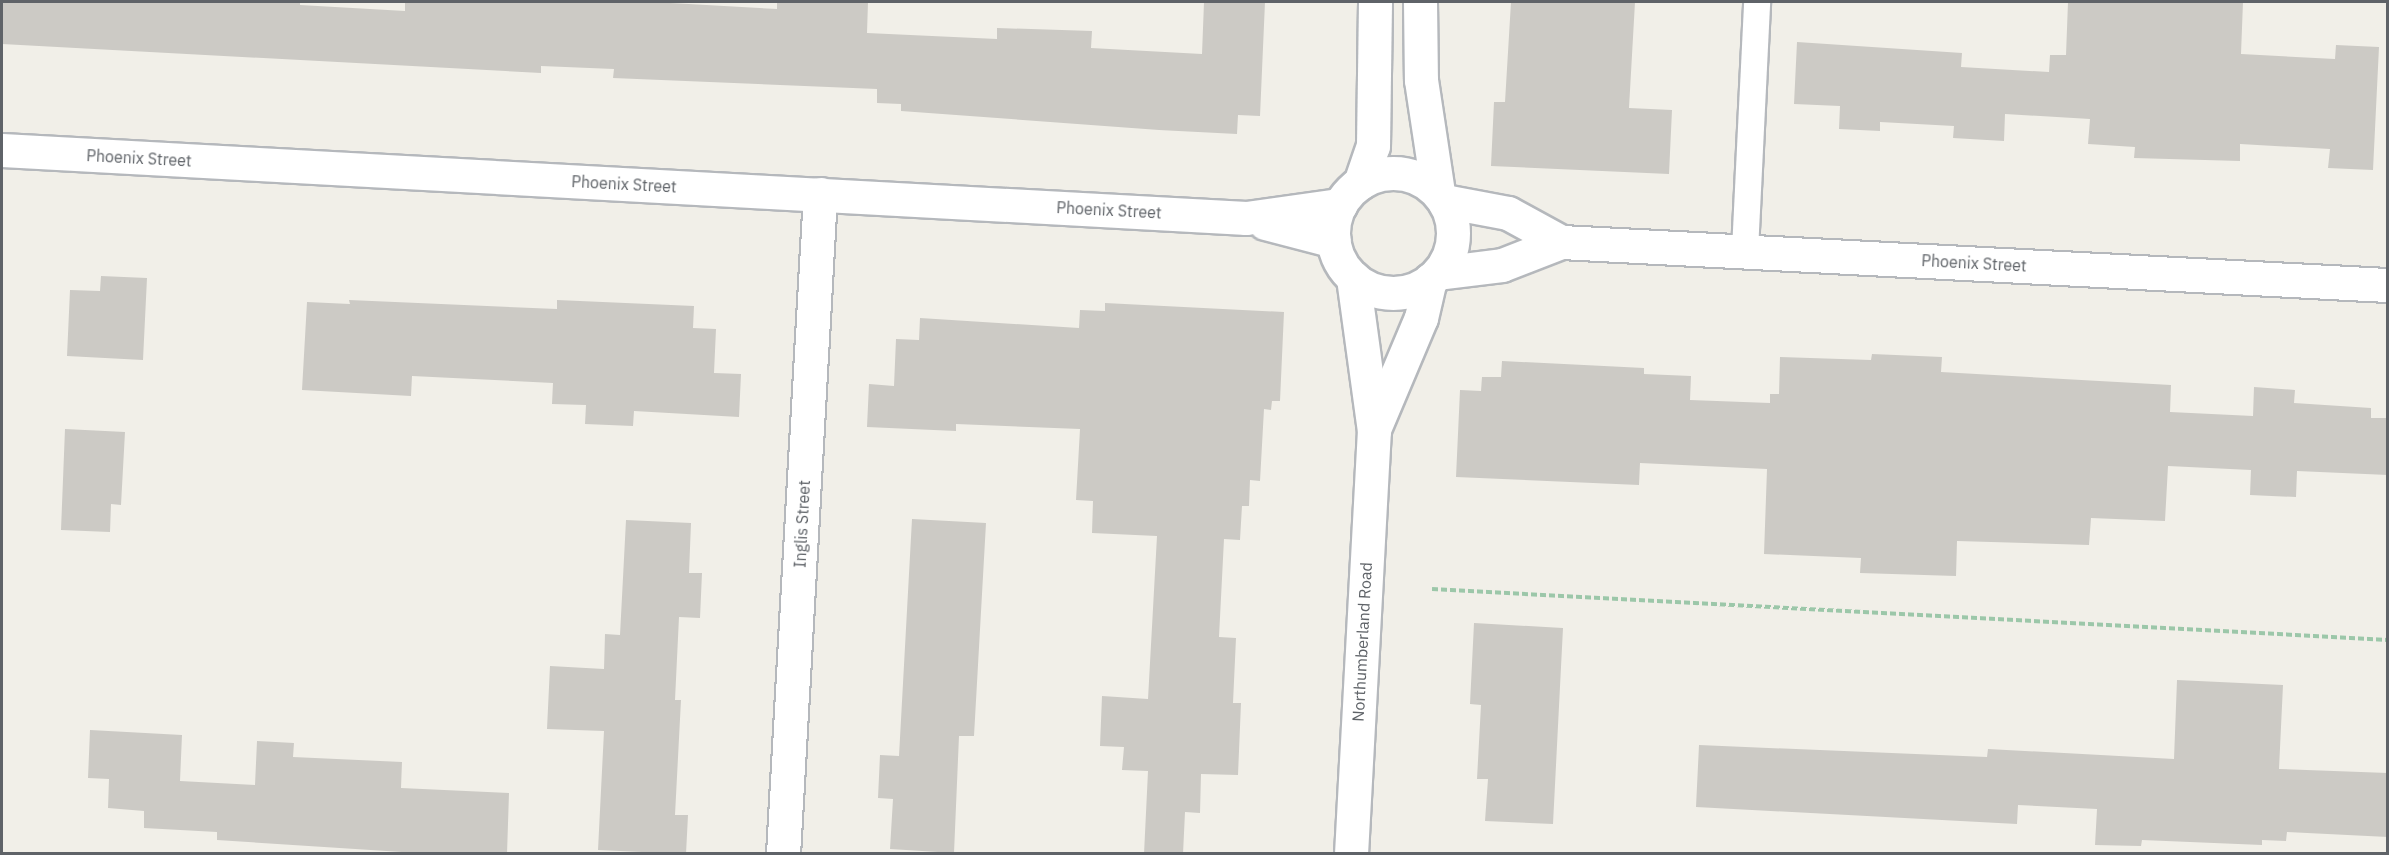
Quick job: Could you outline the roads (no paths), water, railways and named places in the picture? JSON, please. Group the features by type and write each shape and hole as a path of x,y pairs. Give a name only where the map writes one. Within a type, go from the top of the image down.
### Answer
{"street":[{"path":"1375,2 1373,146 1350,194 1334,241 1337,254 1353,277 1364,285 1391,293 1419,287 1434,276 1452,246 1451,215 1441,196 1421,80 1420,2"},
{"name":"Phoenix Street","path":"2,150 1246,218 1334,241"},
{"path":"1350,194 1387,173 1401,173 1441,196"},
{"name":"Inglis Street","path":"783,854 820,194"},
{"name":"Phoenix Street","path":"1246,218 1350,194"},
{"name":"Phoenix Street","path":"1441,196 1508,213 1561,242"},
{"name":"Phoenix Street","path":"1434,276 1502,265 1561,242 2388,285"},
{"name":"Northumberland Road","path":"1374,431 1421,318 1434,276"},
{"name":"Northumberland Road","path":"1351,854 1374,431 1353,277"}],"lane":[{"path":"1745,251 1757,2"}]}
